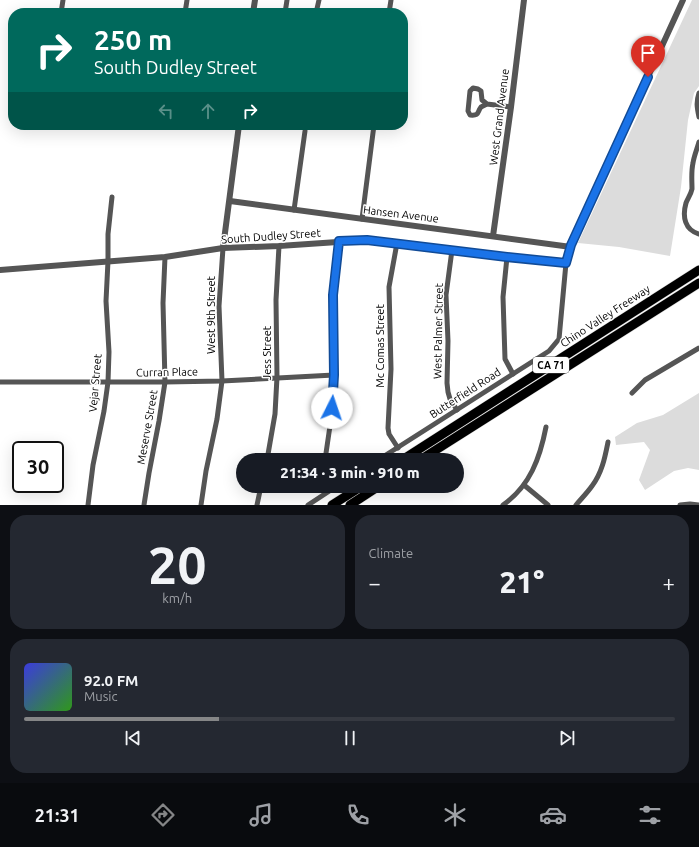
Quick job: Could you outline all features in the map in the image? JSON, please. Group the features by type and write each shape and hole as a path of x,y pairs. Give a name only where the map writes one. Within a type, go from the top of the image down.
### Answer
{"highway":[{"name":"Chino Valley Freeway","path":"413,453 699,270"},
{"name":"Chino Valley Freeway","path":"431,453 699,283"},
{"path":"332,505 351,493"},
{"path":"350,505 368,493"}],"street":[{"name":"West Grand Avenue","path":"493,236 524,0"},
{"path":"566,263 570,247 683,0"},
{"path":"487,104 481,107 478,114 470,115 468,111 470,90 473,88 481,91 482,100 487,104 511,107"},
{"path":"699,94 696,101 699,117"},
{"name":"West 9th Street","path":"201,505 206,471 218,419 222,381 220,306 223,248 238,130"},
{"path":"362,219 373,130"},
{"path":"294,210 304,131"},
{"path":"699,142 692,164 692,190 686,204 685,211 687,226 692,232 699,234"},
{"name":"Vejar Street","path":"88,505 93,465 104,411 108,382 109,352 106,301 108,234 112,197"},
{"name":"Hansen Avenue","path":"230,201 570,247"},
{"name":"South Dudley Street","path":"0,270 165,257 223,248 367,240 566,263"},
{"path":"326,453 331,419 334,375 333,295 339,241"},
{"name":"Mc Comas Street","path":"397,243 389,287 391,369 388,434 398,448"},
{"name":"Jess Street","path":"268,453 275,414 278,377 276,300 279,246"},
{"name":"West Palmer Street","path":"452,250 446,295 448,341 447,383 450,399 457,410"},
{"name":"Meserve Street","path":"144,505 165,382 165,257"},
{"path":"507,257 503,297 505,359 513,374"},
{"name":"Butterfield Road","path":"390,453 549,350 559,339 566,263"},
{"path":"632,392 645,380 699,348"},
{"name":"Curran Place","path":"0,382 222,381 334,375"},
{"path":"503,505 513,498 524,485 532,471 539,457 546,427"},
{"path":"576,505 599,475 604,462 608,442"},
{"path":"524,485 548,505"},
{"path":"258,505 260,493"},
{"path":"308,505 326,493"},
{"path":"680,505 699,505"}],"shaded area":[{"path":"692,0 699,0 699,86 694,93 688,120 681,187 670,256 619,247 578,243"},
{"path":"699,393 699,470 688,468 674,471 645,490 639,480 650,450 644,442 616,445 615,437 637,423 663,415"}],"route":[{"path":"332,408 334,396 333,295 339,241 367,240 566,263 571,245 648,77"}]}
